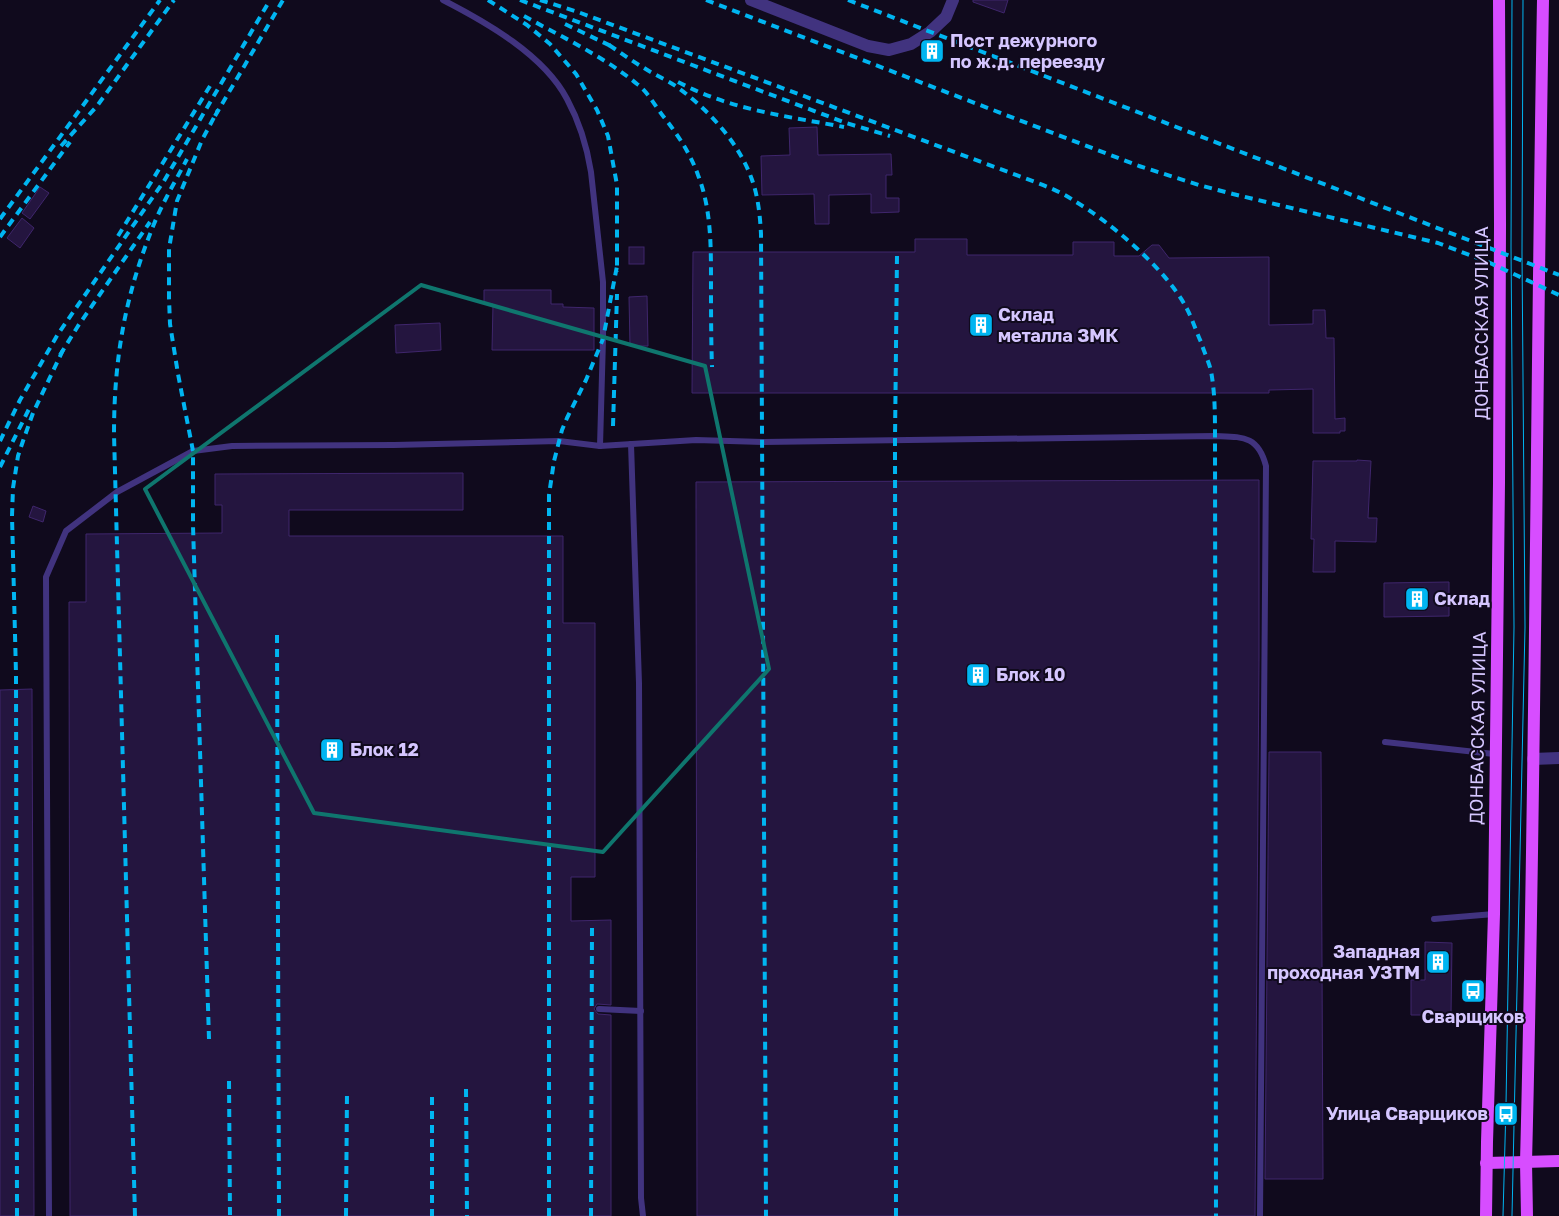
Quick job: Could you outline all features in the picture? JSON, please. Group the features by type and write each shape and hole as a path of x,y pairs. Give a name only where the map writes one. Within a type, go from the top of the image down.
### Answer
{"main road":[{"name":"ДОНБАССКАЯ УЛИЦА","path":"1486,1216 1494,914 1494,754 1499,483 1500,25 1498,0"},
{"path":"1527,1216 1526,1162 1543,0"},
{"path":"1486,1162 1559,1161"}],"street":[{"path":"751,0 862,44 890,50 911,44 930,32 946,17 954,0"},
{"path":"1533,759 1559,758"}],"lane":[{"path":"443,0 494,28 526,52 549,74 567,98 581,131 592,178 603,282 600,446"},
{"path":"49,1216 46,577 66,531 117,492 193,451 232,446 559,441 600,446 696,440 772,442 1215,436 1246,438 1254,442 1264,458 1267,477 1260,1216"},
{"path":"631,444 639,683 643,1216"},
{"path":"1385,742 1494,754"},
{"path":"1434,919 1494,914"},
{"path":"599,1009 641,1011"}],"highlighted area":[{"path":"421,285 705,366 769,669 603,852 314,813 145,489"}],"building":[{"path":"973,0 1008,0 1004,13 973,2"},
{"path":"817,127 818,155 891,154 892,175 886,175 886,198 899,198 899,212 871,213 871,194 829,195 829,224 815,224 814,194 762,195 761,156 790,155 789,128"},
{"path":"40,187 49,193 30,219 22,213"},
{"path":"22,218 34,228 20,248 7,238"},
{"name":"Склад металла ЗМК","path":"915,239 967,239 967,255 1073,255 1073,242 1114,242 1114,256 1139,256 1152,245 1159,245 1169,258 1269,257 1269,325 1313,324 1313,310 1325,310 1326,338 1334,338 1335,419 1345,418 1345,431 1340,431 1340,433 1313,433 1313,389 1269,390 1269,393 692,393 693,252 915,252"},
{"path":"629,247 644,247 644,264 629,264"},
{"path":"484,290 551,290 551,304 563,304 563,307 594,308 594,350 492,350 493,304 484,304"},
{"path":"647,296 648,346 630,346 629,297"},
{"path":"440,323 441,350 396,353 395,325"},
{"path":"1313,461 1371,461 1368,518 1377,518 1376,542 1335,541 1335,572 1313,572 1314,539 1311,539"},
{"name":"Блок 12","path":"463,473 463,510 289,510 289,536 563,536 563,623 595,623 595,877 571,877 571,921 611,920 611,1005 597,1004 594,1009 598,1014 611,1015 611,1216 70,1216 69,602 86,602 86,534 222,533 222,505 215,505 215,474"},
{"name":"Блок 10","path":"1259,480 1255,1216 697,1216 696,482"},
{"path":"33,506 46,511 43,522 29,517"},
{"name":"Склад","path":"1449,582 1449,616 1384,617 1384,583"},
{"path":"32,689 34,1216 0,1216 0,690"},
{"path":"1269,752 1321,752 1323,1179 1265,1179"},
{"name":"Западная проходная УЗТМ","path":"1425,942 1452,943 1451,1015 1411,1015 1411,980 1425,980"}],"tram line":[{"path":"1503,1216 1514,627 1511,247 1512,0"},
{"path":"1512,1216 1525,627 1522,252 1523,0"}],"railway":[{"path":"0,219 160,0"},
{"path":"61,146 97,106 174,0"},
{"path":"0,441 20,400 58,334 164,181 270,0"},
{"path":"215,116 283,0"},
{"path":"488,0 527,25 550,44 576,74 597,110 608,136 617,185 617,272"},
{"path":"520,0 846,123 890,136"},
{"path":"540,0 578,12 1059,192 1088,209 1136,247 1165,277 1186,307 1210,368 1215,412 1216,1216"},
{"path":"706,0 1139,166 1233,194 1438,243 1488,262 1559,295"},
{"path":"848,0 1559,275"},
{"path":"524,16 596,56 641,87 674,130 687,152 695,167 706,200 708,213 711,253 712,367"},
{"path":"565,24 615,48"},
{"path":"609,45 677,87 700,105 721,127 745,164 753,184 759,212 761,234 766,1216"},
{"path":"678,82 698,92 739,106 844,127"},
{"path":"118,236 210,86"},
{"path":"209,1039 193,526 193,451 170,324 169,249 177,201 202,140 218,110"},
{"path":"0,237 70,142"},
{"path":"135,1216 114,434 116,379 123,327 144,250 165,199 187,159"},
{"path":"60,355 150,222"},
{"path":"896,1216 895,440 897,255"},
{"path":"549,1216 549,495 554,461 562,430 603,339 617,266"},
{"path":"613,426 617,294"},
{"path":"17,1216 16,674 13,488 18,456 33,413 63,350"},
{"path":"0,467 30,407"},
{"path":"277,635 279,1216"},
{"path":"591,1216 592,928"},
{"path":"229,1081 230,1216"},
{"path":"466,1089 467,1216"},
{"path":"346,1216 347,1092"},
{"path":"432,1097 432,1216"}],"place":[{"name":"Пост дежурного по ж.д. переезду","path":"932,51"},
{"name":"Склад металла ЗМК","path":"981,325"},
{"name":"Склад","path":"1417,599"},
{"name":"Блок 10","path":"978,675"},
{"name":"Блок 12","path":"332,750"},
{"name":"Западная проходная УЗТМ","path":"1438,962"},
{"name":"Сварщиков","path":"1473,991"},
{"name":"Улица Сварщиков","path":"1506,1114"}]}
